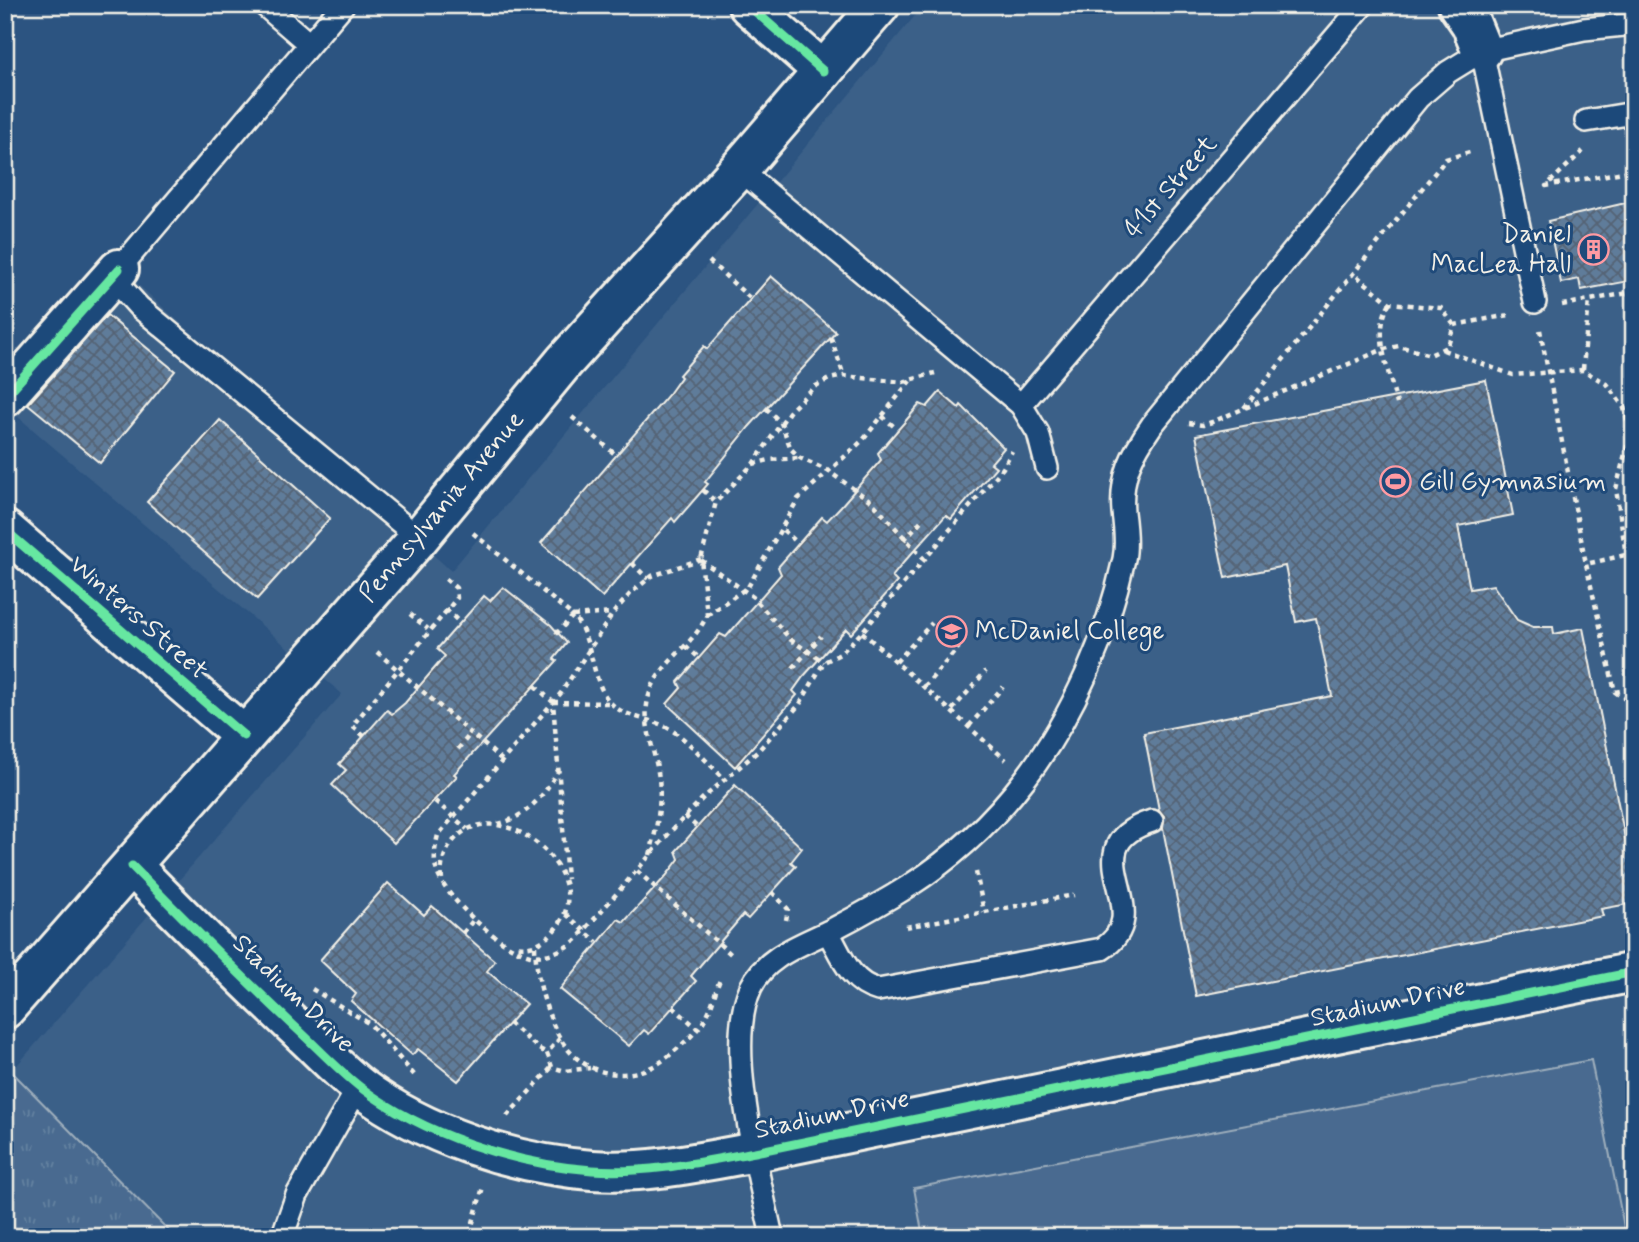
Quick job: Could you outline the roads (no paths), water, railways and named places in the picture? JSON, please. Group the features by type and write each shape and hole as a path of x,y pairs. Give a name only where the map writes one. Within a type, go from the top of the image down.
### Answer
{"street":[{"path":"748,5 823,71"},
{"name":"Pennsylvania Avenue","path":"5,1009 419,538 564,362 739,169 880,5"},
{"path":"1458,5 1471,24 1482,51"},
{"path":"5,397 119,269"},
{"name":"Winters Street","path":"5,530 244,736"},
{"name":"Stadium Drive","path":"132,866 239,974 359,1086 425,1125 493,1151 540,1164 594,1171 660,1168 755,1152 1634,972"}],"lane":[{"path":"264,5 308,43"},
{"path":"343,5 308,43 119,269 121,287 139,307 419,538"},
{"name":"41st Street","path":"1021,405 1363,5"},
{"path":"772,1237 741,1061 742,1019 750,989 774,959 910,885 953,853 986,825 1026,778 1068,712 1101,639 1125,556 1122,484 1127,464 1139,444 1418,98 1448,72 1482,51 1584,29 1634,24"},
{"path":"1482,51 1535,302"},
{"path":"1586,121 1634,113"},
{"path":"739,169 1021,405 1038,433 1047,468"},
{"path":"828,932 851,973 868,987 878,990 1102,949 1120,933 1123,924 1124,906 1113,860 1114,848 1129,830 1152,821"},
{"path":"282,1237 297,1195 359,1086"}],"place":[{"name":"Daniel MacLea Hall","path":"1594,250"},
{"name":"Gill Gymnasium","path":"1396,482"},
{"name":"McDaniel College","path":"952,632"}]}
